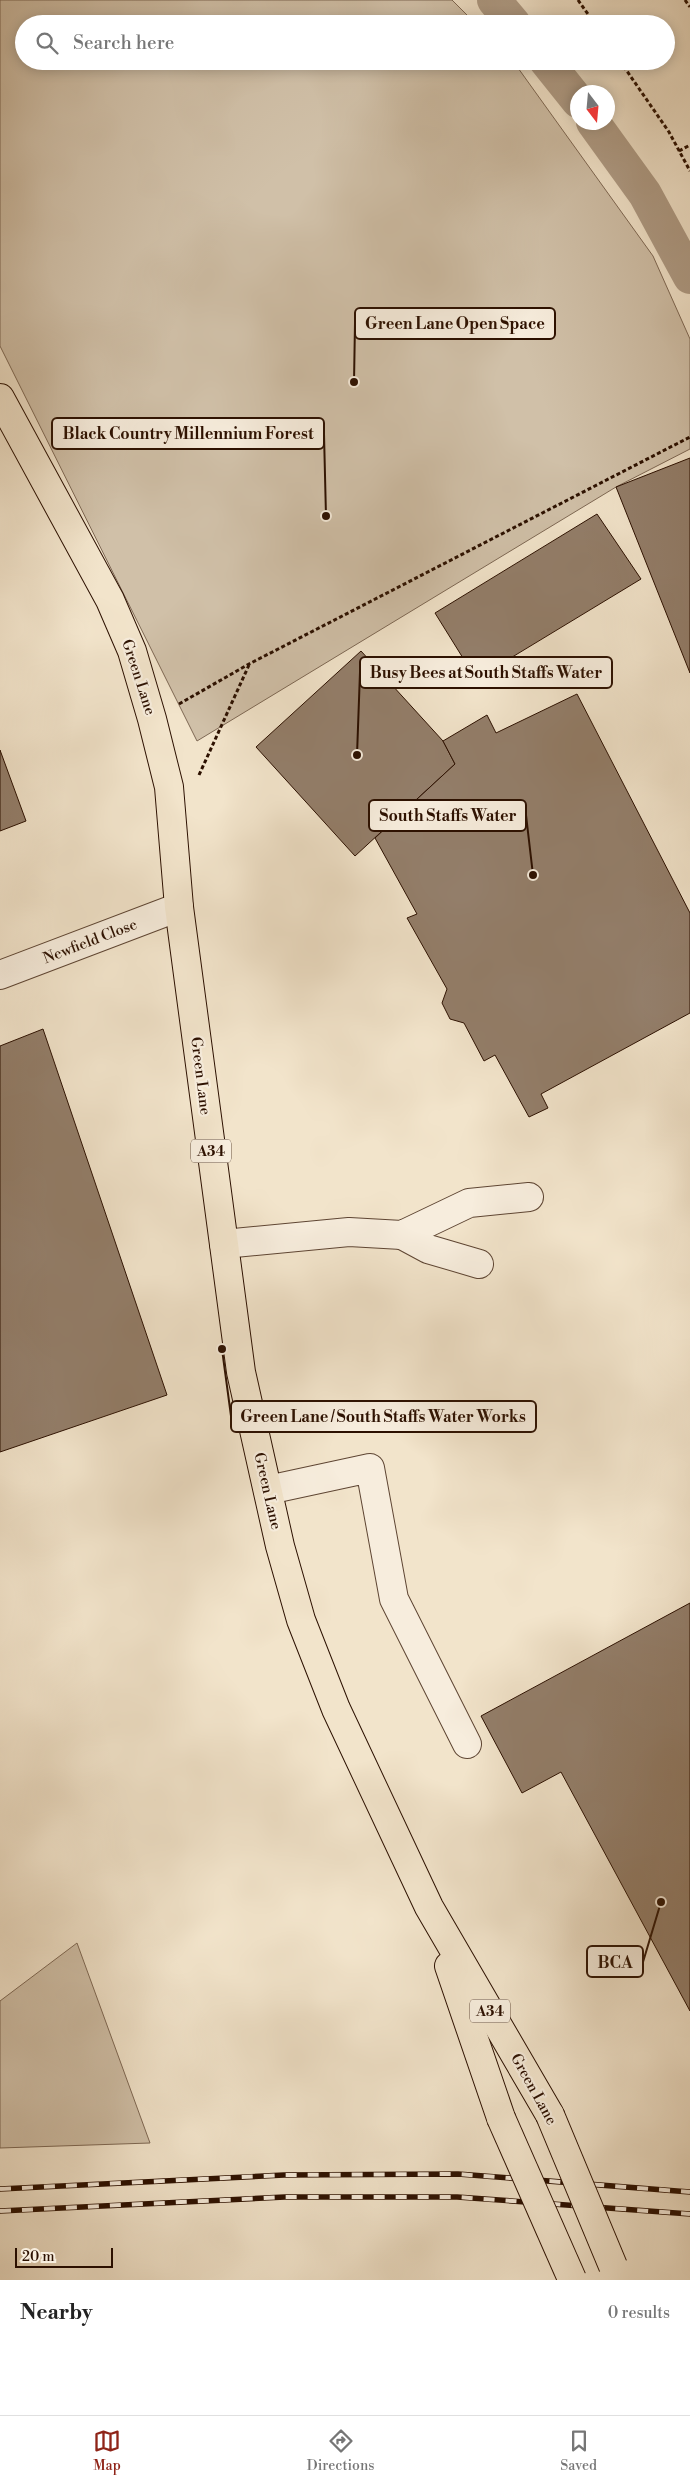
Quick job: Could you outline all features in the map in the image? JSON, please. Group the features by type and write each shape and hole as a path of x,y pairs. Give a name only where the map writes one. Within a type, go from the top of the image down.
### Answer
{"highway":[{"name":"Green Lane","path":"0,398 110,600 132,651 169,787 179,907 241,1372 280,1546 301,1620 336,1710 429,1907 550,2115 616,2273"},
{"name":"Green Lane","path":"429,1907 501,2118 572,2280"}],"lane":[{"name":"Newfield Close","path":"0,975 179,907"},
{"path":"402,1235 469,1202 529,1196"},
{"path":"224,1244 349,1232 402,1235 428,1249 479,1264"},
{"path":"268,1490 370,1468 394,1599 467,1744"}],"path":[{"path":"578,0 589,15"},
{"path":"685,0 690,7"},
{"path":"626,70 690,171"},
{"path":"679,151 690,145"},
{"path":"152,719 249,664 690,437"},
{"path":"169,787 198,778 249,664"}],"shaded area":[{"path":"0,0 452,0 467,15 15,15 15,70 519,70 653,256 690,339 690,449 616,487 197,741 0,346"},
{"path":"77,1943 150,2143 0,2148 0,2001"}],"building":[{"path":"690,458 690,673 616,487"},
{"path":"597,514 641,579 476,679 435,613"},
{"path":"361,651 443,741 455,764 355,856 256,747"},
{"path":"577,694 690,913 690,1013 541,1094 548,1108 529,1117 495,1055 484,1061 464,1023 450,1019 442,1003 447,989 407,918 417,914 375,838 455,764 443,741 487,715 496,733"},
{"path":"0,750 26,821 0,831"},
{"path":"43,1029 167,1395 0,1452 0,1046"},
{"path":"690,1603 690,2011 561,1772 522,1793 481,1716"}],"waterway":[{"path":"494,0 506,15"},
{"path":"553,70 570,91"},
{"path":"599,130 645,194 690,277"}],"railway":[{"path":"0,2189 284,2175 458,2174 690,2192"},
{"path":"0,2211 285,2197 457,2197 690,2214"}],"place":[{"name":"Green Lane Open Space","path":"354,382"},
{"name":"Black Country Millennium Forest","path":"326,516"},
{"name":"Busy Bees at South Staffs Water","path":"357,755"},
{"name":"South Staffs Water","path":"533,875"},
{"name":"Green Lane / South Staffs Water Works","path":"222,1349"},
{"name":"BCA","path":"661,1902"}]}
